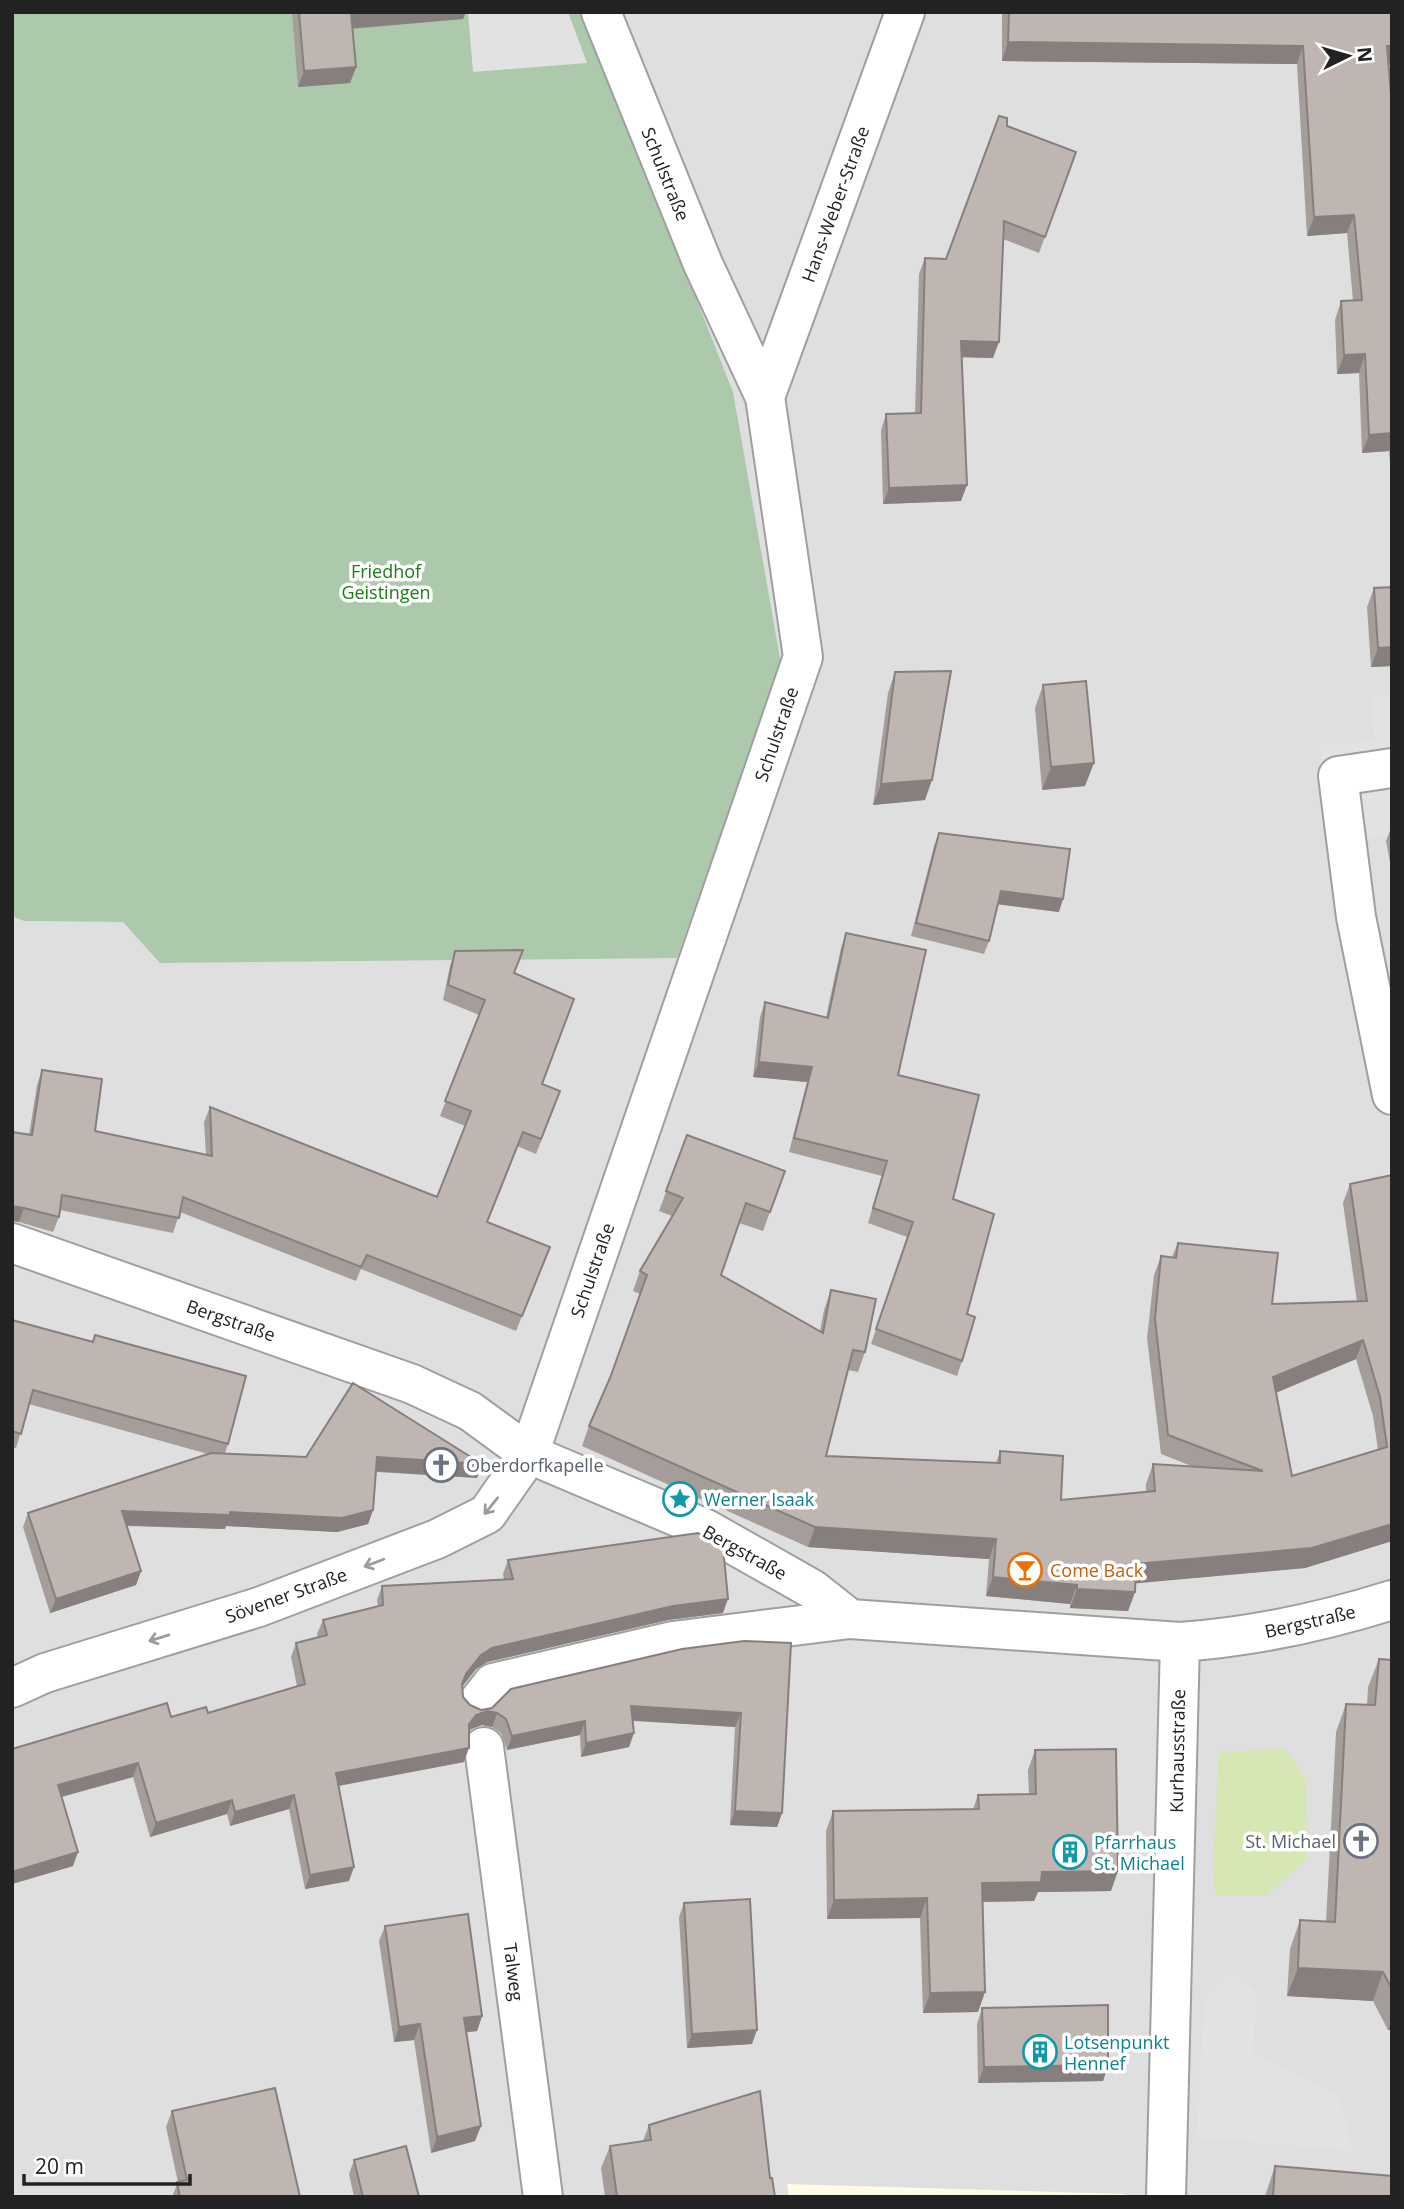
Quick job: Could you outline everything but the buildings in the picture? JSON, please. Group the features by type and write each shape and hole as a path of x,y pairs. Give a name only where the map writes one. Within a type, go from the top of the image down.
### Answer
{"street":[{"name":"Schulstraße","path":"529,1454 803,657 765,397 703,264 601,12"},
{"name":"Hans-Weber-Straße","path":"765,397 905,12"},
{"path":"1392,768 1338,776 1356,918 1392,1095"},
{"name":"Bergstraße","path":"12,1243 412,1384 470,1411 529,1454 706,1529 812,1589 850,1619 1180,1642 1270,1632 1392,1600"},
{"name":"Sövener Straße","path":"12,1688 45,1674 259,1607 438,1539 487,1514 529,1454"},
{"path":"478,1702 493,1683 673,1641 850,1619"},
{"name":"Kurhausstraße","path":"1166,2197 1180,1642"},
{"name":"Talweg","path":"484,1747 543,2197"}],"shaded area":[{"path":"468,12 568,12 587,63 473,72"},
{"path":"583,12 1392,12 1392,2197 12,2197 12,916 24,921 123,922"},
{"path":"1392,695 1392,834 1333,846 1320,746 1375,741 1371,696"},
{"path":"1233,1973 1256,1993 1253,2054 1339,2095 1353,2151 1197,2137 1204,2000"},
{"path":"787,2184 1125,2194 1125,2197 789,2197"}],"green space":[{"name":"Friedhof Geistingen","path":"12,12 583,12 733,392 781,664 677,958 160,963 123,922 24,921 12,916"},
{"path":"1285,1749 1306,1780 1307,1858 1266,1896 1215,1895 1213,1862 1219,1752"}],"place":[{"name":"Oberdorfkapelle","path":"441,1465"},
{"name":"Werner Isaak","path":"680,1499"},
{"name":"Come Back","path":"1025,1570"},
{"name":"St. Michael","path":"1361,1841"},
{"name":"Pfarrhaus St. Michael","path":"1070,1852"},
{"name":"Lotsenpunkt Hennef","path":"1040,2052"}]}
